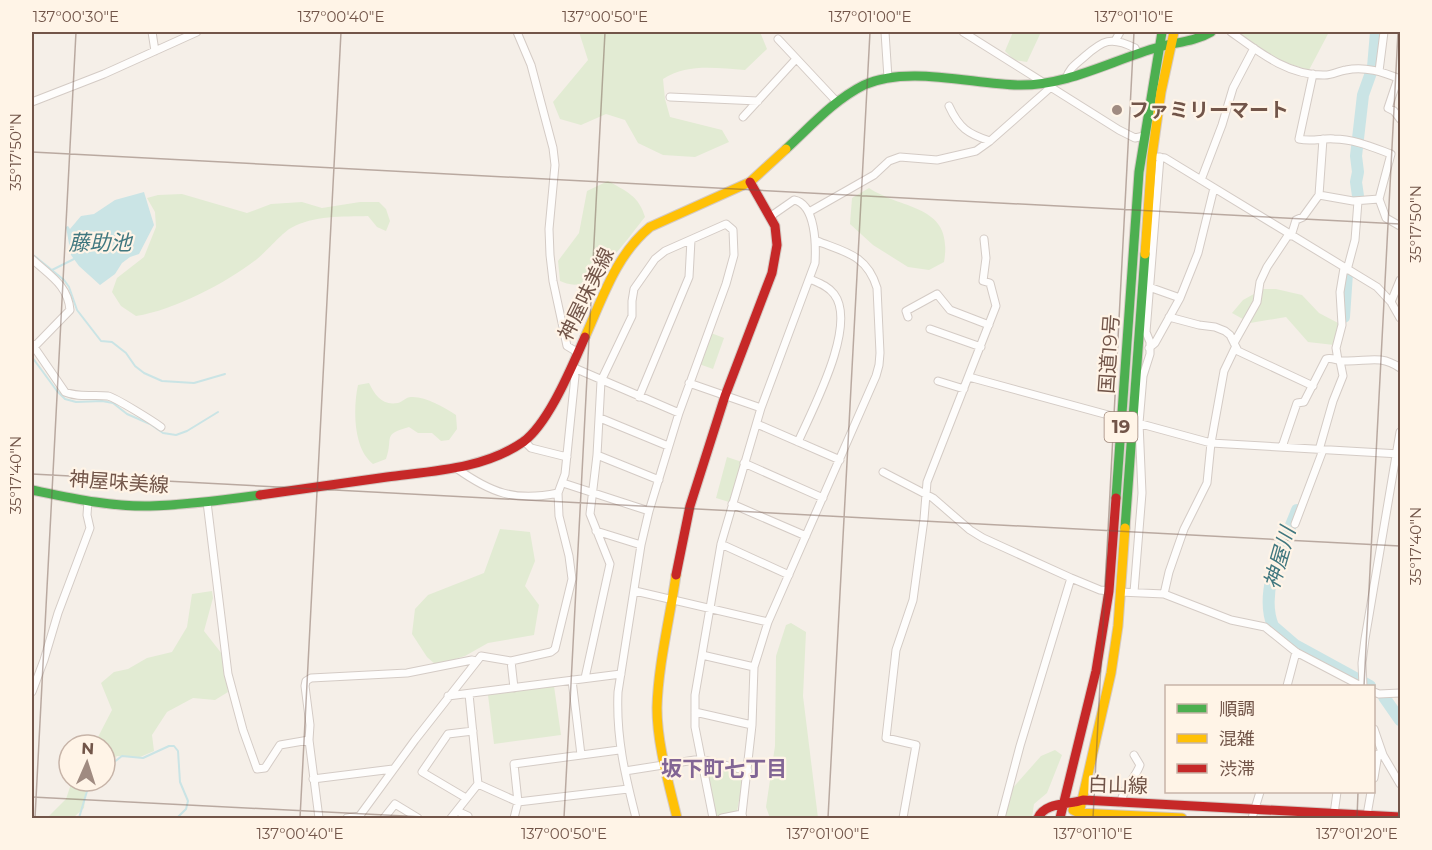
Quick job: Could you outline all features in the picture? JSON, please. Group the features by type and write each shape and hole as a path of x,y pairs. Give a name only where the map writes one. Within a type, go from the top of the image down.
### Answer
{"main road":[{"name":"国道19号","path":"1060,819 1096,671 1108,591 1114,467 1122,419 1139,172 1139,137 1162,32"},
{"name":"国道19号","path":"1079,816 1111,673 1118,626 1129,475 1136,422 1138,349 1156,157 1170,44 1174,32"},
{"name":"神屋味美線","path":"32,490 88,501 149,506 207,502 456,468 492,459 524,441 546,416 572,367 616,267 637,238 650,227 750,182 837,102 865,85 888,78 935,78 1048,85 1159,47 1198,39 1211,32"},
{"path":"677,819 664,765 657,711 681,546 690,506 725,396 773,267 777,245 775,226 771,216 750,182"},
{"name":"白山線","path":"1063,805 1083,800 1254,814 1401,816"},
{"path":"1038,819 1040,812 1047,806 1063,805"},
{"name":"白山線","path":"1063,805 1079,816 1182,819"}],"street":[{"path":"152,32 155,51"},
{"path":"32,102 104,74 197,32"},
{"path":"517,32 531,65 553,148 555,165 549,229 552,272 567,346 577,352"},
{"path":"885,32 888,78"},
{"path":"963,32 1048,85 1139,137"},
{"path":"976,40 979,32"},
{"path":"1115,41 1119,32"},
{"path":"1232,32 1268,58 1313,74 1326,76 1364,68 1400,79 1388,108 1401,119"},
{"path":"1378,71 1384,32"},
{"path":"778,39 837,102"},
{"path":"1066,79 1068,70 1098,44 1122,41 1135,48 1138,54"},
{"path":"1201,180 1233,88 1254,48"},
{"path":"743,117 796,59"},
{"path":"1313,74 1299,139 1355,141 1391,154 1379,199 1386,218 1401,225"},
{"path":"809,212 874,175 889,161 900,157 937,160 976,151 990,141 1048,85"},
{"path":"670,97 758,101"},
{"path":"949,106 964,130 990,141"},
{"path":"1164,594 1184,529 1207,483 1211,443 1224,371 1234,345 1257,302 1260,282 1267,267 1290,235 1296,220 1303,217 1319,195 1323,139"},
{"path":"1134,592 1142,493 1136,422 1150,348 1146,332 1156,157 1165,158 1377,287 1391,302 1401,318"},
{"path":"1138,349 1150,348 1155,343 1180,298 1198,253 1214,188"},
{"path":"1319,195 1358,201 1379,199"},
{"path":"713,819 700,759 695,695 721,544 761,408 815,263 817,241 809,212 803,203 794,200 771,216"},
{"path":"1295,524 1321,450 1333,400 1343,376 1336,348 1342,325 1340,292 1355,240 1358,201"},
{"path":"585,678 610,564 590,514 602,381 632,316 634,289 655,259 665,251 726,224 733,230 734,255 726,284 668,446 649,511 641,545 621,674 617,714 619,750 636,819"},
{"path":"639,397 689,277 691,240"},
{"path":"903,819 916,745 886,738 896,650 913,600 931,467 996,306 990,283 983,281 986,258 984,240"},
{"path":"722,819 742,816 752,725 754,667 768,622 840,460 879,365 877,288 874,277 858,257 817,241"},
{"path":"32,259 63,286 70,302 70,310 33,345 65,392 74,396 114,398 152,419 161,427"},
{"path":"798,442 836,354 840,333 839,304 834,294 826,286 810,279"},
{"path":"1391,302 1401,280"},
{"path":"1149,288 1180,298"},
{"path":"908,317 906,311 937,294 950,310 989,325"},
{"path":"1169,317 1225,331 1234,345 1313,386"},
{"path":"930,329 981,347"},
{"path":"1282,447 1297,403 1304,402 1324,360 1330,358 1364,361 1372,358 1391,361 1401,368"},
{"path":"572,367 679,413"},
{"path":"347,819 359,817 448,696 481,656 511,661 552,652 555,649 572,579 559,516 558,493 563,483 567,457 574,376 572,367"},
{"path":"969,377 1211,443 1399,454"},
{"path":"938,381 964,389"},
{"path":"689,383 761,408"},
{"path":"600,418 668,446"},
{"path":"757,424 840,460"},
{"path":"1120,592 1164,594 1231,620 1265,627 1296,652 1362,684 1365,639 1401,432"},
{"path":"524,441 531,448 567,457"},
{"path":"597,455 659,480"},
{"path":"744,463 823,498"},
{"path":"456,468 480,483 507,495 527,498 558,493"},
{"path":"882,472 926,494 983,538 1071,579 1108,591"},
{"path":"1129,475 1142,493"},
{"path":"563,483 649,511"},
{"path":"32,692 58,613 90,528 87,515 88,501"},
{"path":"207,502 228,674 257,769 265,768 280,745 309,740"},
{"path":"732,504 806,537"},
{"path":"596,531 641,545"},
{"path":"721,544 789,575"},
{"path":"1001,819 1020,746 1071,579"},
{"path":"635,591 768,622"},
{"path":"1288,685 1296,652"},
{"path":"702,655 754,667"},
{"path":"319,819 309,740 306,681 311,678 407,673 476,661"},
{"path":"511,661 514,688"},
{"path":"448,696 621,674"},
{"path":"572,680 581,755"},
{"path":"1375,692 1401,693"},
{"path":"452,819 478,784 469,694"},
{"path":"695,712 752,725"},
{"path":"466,798 422,772 448,734 473,731"},
{"path":"1375,735 1378,754 1375,772"},
{"path":"514,819 518,802 514,764 619,750"},
{"path":"1378,754 1401,784"},
{"path":"1121,803 1122,795 1136,776 1140,765 1134,755"},
{"path":"625,771 700,759 748,771"},
{"path":"314,779 393,770"},
{"path":"478,784 518,802 628,789"},
{"path":"1254,814 1260,793"},
{"path":"1334,814 1337,793"},
{"path":"1367,815 1371,793"},
{"path":"384,819 395,804 418,819"},
{"path":"457,810 468,816 467,819"}],"green space":[{"path":"579,32 760,32 767,49 745,70 692,69 663,79 670,117 722,130 729,142 695,157 663,155 638,143 625,120 606,114 581,125 560,119 553,102 588,60"},
{"path":"1013,32 1041,32 1027,62 1014,60 1005,51"},
{"path":"1237,32 1329,32 1309,70 1270,55"},
{"path":"608,181 635,199 645,217 605,266 587,281 577,285 560,281 558,261 579,233 587,191"},
{"path":"869,188 911,206 934,219 941,229 945,243 944,262 929,270 908,267 873,245 850,224 852,198"},
{"path":"182,194 247,213 271,204 302,202 322,208 360,202 379,202 386,209 390,221 386,231 377,227 368,216 328,218 300,224 288,230 257,259 215,286 183,302 136,316 121,306 112,292 117,278 144,257 156,227 155,212 147,198"},
{"path":"1263,289 1276,289 1302,295 1319,313 1340,324 1334,345 1308,342 1286,317 1250,323 1232,313 1243,300"},
{"path":"711,333 724,338 713,369 699,364"},
{"path":"369,383 377,395 388,403 398,403 409,397 416,397 440,406 456,415 457,429 449,440 441,441 432,433 418,433 409,427 395,432 390,438 386,459 373,464 362,449 355,416 358,385"},
{"path":"727,457 742,462 729,502 716,498"},
{"path":"500,529 530,532 535,561 525,586 539,605 534,635 488,643 465,656 436,665 427,657 412,634 415,609 428,595 484,573"},
{"path":"212,591 213,598 204,631 222,654 228,692 215,700 193,698 167,712 152,735 154,751 140,757 117,756 117,733 100,733 112,710 101,683 114,672 128,669 147,658 172,652 187,627 192,594"},
{"path":"791,623 806,632 803,696 818,818 770,818 766,807 775,746 776,656 786,625"},
{"path":"554,686 561,735 494,744 488,695"},
{"path":"1055,750 1062,755 1047,793 1034,804 1032,818 1004,818 1011,790 1041,756"},
{"path":"705,766 743,773 737,811 715,816"},
{"path":"68,793 86,793 84,808 73,818 47,818 66,799"}],"water":[{"name":"藤助池","path":"144,192 154,225 139,254 122,263 115,274 100,285 79,266 71,255 66,227 70,229 81,216 94,214 115,200"}],"waterway":[{"name":"神屋川","path":"1358,196 1356,156 1363,95 1373,67 1376,32"},
{"path":"32,254 64,280 69,287 77,310 101,341 112,342 126,353 135,366 144,373 162,381 194,383 225,374"},
{"path":"52,270 74,259"},
{"name":"神屋川","path":"1344,317 1347,273"},
{"path":"32,357 65,399 76,402 113,403 127,414 150,424 163,433 176,435 187,431 218,412"},
{"name":"神屋川","path":"1297,510 1280,551 1271,582 1269,612 1273,626 1295,645 1368,685"},
{"name":"神屋川","path":"1384,697 1400,720"},
{"path":"117,760 122,756 143,758 169,746 174,746 178,751 180,782 188,801 186,809 177,818"},
{"path":"79,818 86,793"}],"traffic: fast":[{"path":"1116,498 1139,172 1162,32"},
{"path":"786,149 843,98 864,85 881,79 919,76 1000,84 1036,84 1072,77 1141,52 1192,40 1211,32"},
{"path":"1125,528 1145,254"},
{"path":"32,490 91,501 135,506 192,503 260,495"}],"traffic: slow":[{"path":"1145,254 1152,156 1161,92 1174,32"},
{"path":"585,337 612,277 638,238 650,227 750,182 786,149"},
{"path":"1078,818 1111,673 1118,626 1125,528"},
{"path":"676,575 662,658 657,708 661,750 677,818"},
{"path":"1073,810 1079,813 1182,818"}],"traffic: jam":[{"path":"676,575 690,506 725,396 772,273 777,245 775,226 750,182"},
{"path":"260,495 458,467 508,451 523,442 542,422 567,378 585,337"},
{"path":"1060,818 1096,671 1109,591 1116,498"},
{"path":"1038,818 1046,809 1083,800 1400,817"}],"place":[{"name":"ファミリーマート","path":"1117,110"}],"district":[{"name":"坂下町七丁目","path":"724,769"}]}
